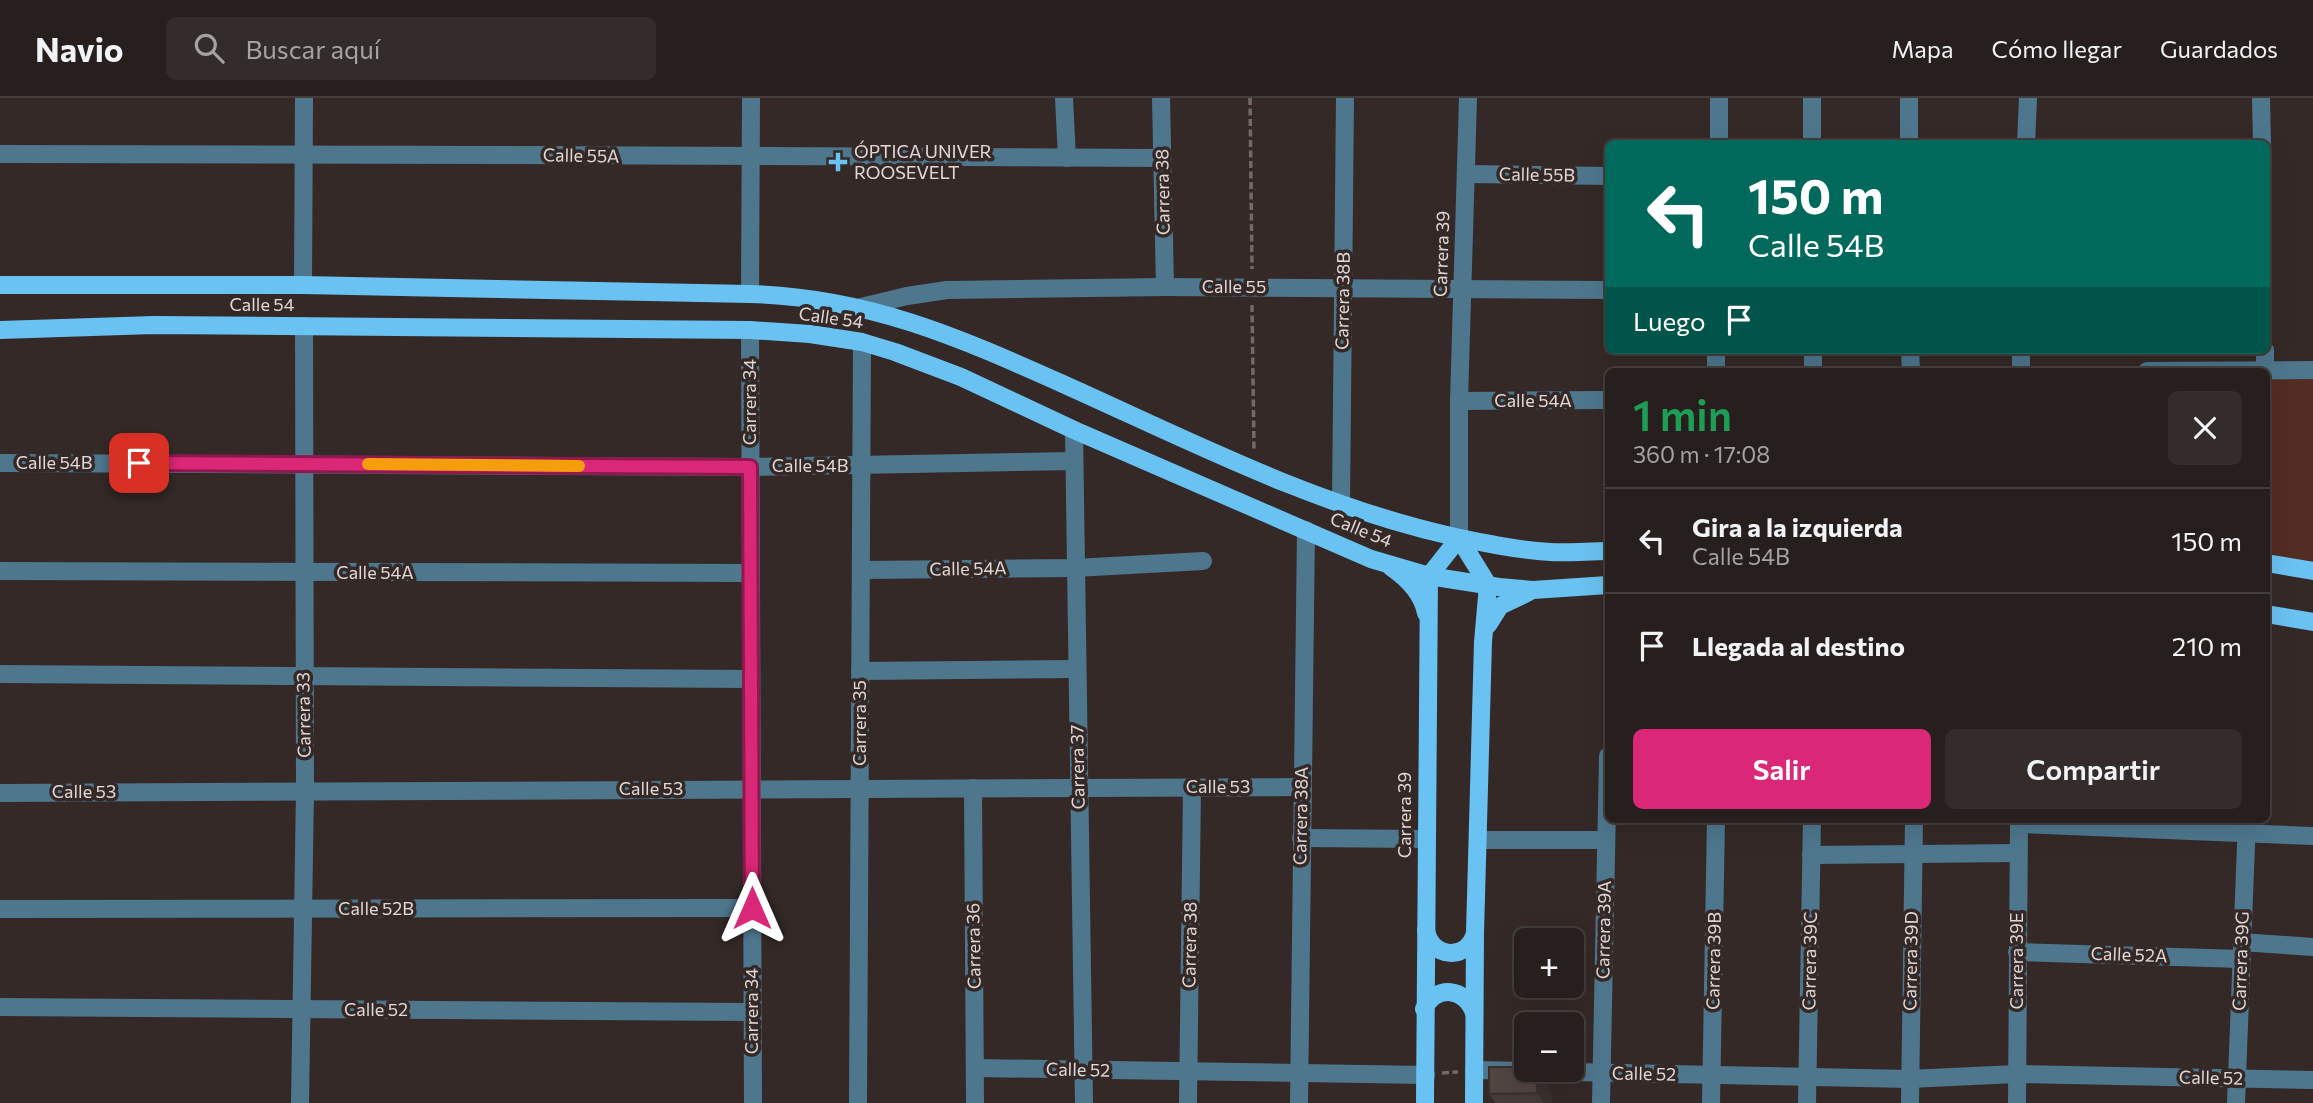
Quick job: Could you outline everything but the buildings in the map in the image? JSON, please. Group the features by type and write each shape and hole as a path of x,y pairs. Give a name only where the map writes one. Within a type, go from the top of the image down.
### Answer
{"main road":[{"name":"Calle 54","path":"0,285 303,285 750,294 783,295 861,307 918,323 981,348 1254,471 1401,524 1502,547 1551,552 1605,551"},
{"name":"Calle 54","path":"0,330 155,326 750,330 810,334 862,342 961,377 1073,430 1371,559 1429,576 1488,586 1533,590 1605,585"},
{"path":"1429,576 1460,538"},
{"name":"Carrera 39","path":"1460,538 1488,586"},
{"path":"1371,559 1404,576 1417,591 1428,626"},
{"path":"2270,565 2313,571"},
{"name":"Carrera 39","path":"1425,1103 1429,576"},
{"path":"1474,1103 1475,933 1483,642 1488,586"},
{"path":"1483,642 1489,621 1500,606 1533,590"},
{"path":"2270,615 2313,622"},
{"path":"1426,930 1432,944 1440,951 1450,954 1469,947 1475,933"},
{"path":"1424,1009 1434,995 1450,991 1469,1001 1475,1016"}],"street":[{"path":"303,285 304,98"},
{"path":"750,294 751,98"},
{"path":"1064,98 1067,158"},
{"name":"Carrera 38","path":"1161,98 1165,287"},
{"name":"Carrera 38B","path":"1341,504 1345,98"},
{"name":"Carrera 39","path":"1460,538 1459,401 1468,98"},
{"path":"1719,98 1719,140"},
{"path":"1812,98 1812,140"},
{"path":"1909,98 1909,140"},
{"path":"2026,140 2028,98"},
{"path":"2261,98 2263,140"},
{"name":"Calle 55A","path":"0,153 305,152 751,158 1162,158"},
{"name":"Calle 55B","path":"1466,174 1605,176"},
{"name":"Calle 55","path":"861,307 947,290 1165,287 1605,290"},
{"name":"Carrera 33","path":"300,1103 305,791 304,326"},
{"name":"Carrera 34","path":"750,330 753,1103"},
{"name":"Carrera 35","path":"858,1103 862,342"},
{"path":"2270,370 2313,370"},
{"name":"Calle 54A","path":"1459,401 1605,400"},
{"name":"Carrera 37","path":"1073,430 1084,1103"},
{"name":"Calle 54B","path":"0,463 750,467 1074,461"},
{"name":"Carrera 38A","path":"1299,1103 1306,530"},
{"name":"Calle 54A","path":"861,570 1075,568 1203,561"},
{"name":"Calle 54A","path":"0,571 751,573"},
{"path":"860,671 1076,669"},
{"path":"0,674 751,679"},
{"name":"Carrera 38","path":"1188,1103 1192,787"},
{"name":"Calle 53","path":"0,793 1301,787"},
{"name":"Carrera 36","path":"973,788 975,1103"},
{"name":"Carrera 39A","path":"1601,1103 1606,823"},
{"name":"Carrera 39B","path":"1712,1103 1716,823"},
{"name":"Carrera 39C","path":"1807,1103 1812,823"},
{"name":"Carrera 39D","path":"1910,1103 1913,823"},
{"name":"Carrera 39E","path":"2017,1103 2019,823"},
{"path":"2076,823 2247,826 2313,836"},
{"name":"Carrera 39G","path":"2236,1103 2247,826"},
{"path":"1301,838 1426,839"},
{"path":"1478,840 1606,840"},
{"path":"1811,855 2017,853"},
{"name":"Calle 52B","path":"0,909 752,908"},
{"name":"Calle 52A","path":"2017,952 2313,947"},
{"name":"Calle 52","path":"0,1007 752,1012"},
{"name":"Calle 52","path":"976,1068 1426,1075"},
{"name":"Calle 52","path":"1474,1070 1909,1079 2016,1074 2313,1080"}],"path":[{"path":"1426,1075 1474,1070"}],"shaded area":[{"path":"2313,370 2313,571 2270,564 2270,371"}],"slow traffic":[{"path":"368,464 579,466"}],"place":[{"name":"ÓPTICA UNIVER ROOSEVELT","path":"838,162"}],"route":[{"path":"139,463 750,467 752,908"}]}
